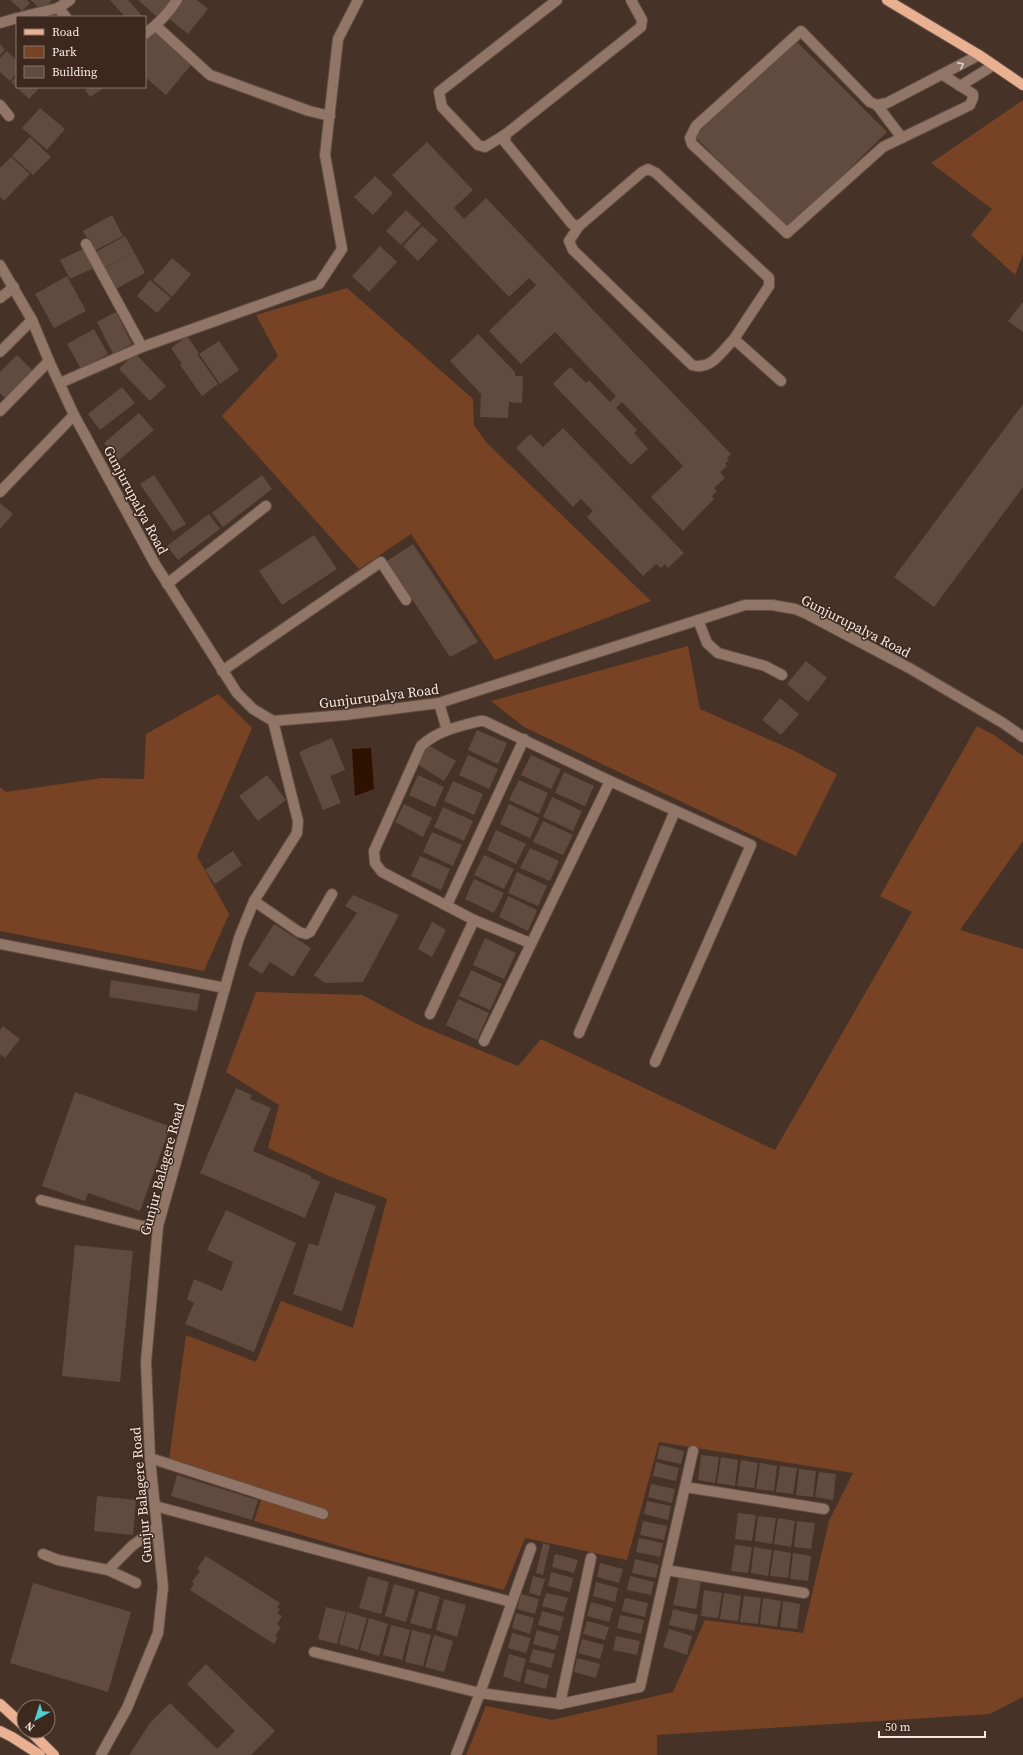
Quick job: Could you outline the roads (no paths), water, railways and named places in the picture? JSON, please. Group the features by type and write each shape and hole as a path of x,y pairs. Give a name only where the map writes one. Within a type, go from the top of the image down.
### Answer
{"main road":[{"path":"887,0 979,55 1023,85"},
{"path":"0,1704 16,1719"},
{"path":"0,1731 40,1755"},
{"path":"38,1739 54,1755"}],"street":[{"path":"25,16 58,8 70,0"},
{"path":"146,33 156,26 171,10 177,0"},
{"path":"60,383 142,347 319,284 342,249 325,154 338,39 358,0"},
{"path":"557,0 439,92 442,107 478,145 485,147 506,134 641,27 642,20 632,0"},
{"path":"58,8 65,16"},
{"path":"0,23 16,18"},
{"path":"156,26 210,75 309,111 330,116"},
{"path":"902,138 877,105 870,102 801,31 696,126 690,138 692,144 787,233 882,147 902,138 970,105 973,94 943,75"},
{"path":"877,105 887,103 979,55"},
{"path":"960,86 994,65"},
{"path":"0,105 9,116"},
{"path":"506,134 505,142 508,148 572,224 579,226"},
{"path":"648,169 656,173 769,278 770,286 734,339 708,366 700,368 692,365 573,250 569,241 579,226 642,172 648,169"},
{"path":"86,244 142,347"},
{"name":"Gunjurupalya Road","path":"0,265 32,320 74,415 167,584 237,693 253,709 273,721 345,715 438,704 745,604 772,605 795,609 849,635 910,669 1003,723 1023,737"},
{"path":"0,298 14,288"},
{"path":"0,352 32,320"},
{"path":"734,339 781,381"},
{"path":"0,411 49,361"},
{"path":"0,492 74,415"},
{"path":"167,584 266,506"},
{"path":"222,671 381,562 406,600"},
{"path":"698,620 707,643 718,653 765,666 782,675"},
{"path":"438,704 447,730"},
{"name":"Gunjur Balagere Road","path":"101,1755 127,1708 158,1633 163,1587 150,1458 146,1362 158,1226 239,938 254,901 297,833 298,821 273,721"},
{"path":"530,943 474,920 382,872 375,863 374,851 421,746 433,736 447,730 484,721 610,781 751,845 656,1062"},
{"path":"447,905 524,739"},
{"path":"484,1040 610,781"},
{"path":"579,1033 675,811"},
{"path":"254,901 299,932 306,934 310,932 332,894"},
{"path":"430,1014 474,920"},
{"path":"0,944 225,988"},
{"path":"41,1200 142,1226 158,1226"},
{"path":"314,1652 480,1693 560,1704 640,1687 693,1451"},
{"path":"150,1458 323,1514"},
{"path":"685,1487 824,1509"},
{"path":"155,1506 511,1602"},
{"path":"108,1570 132,1546 157,1527"},
{"path":"456,1755 480,1693 531,1548"},
{"path":"43,1554 58,1560 108,1570 136,1583"},
{"path":"560,1704 591,1558"},
{"path":"666,1570 804,1593"}]}
